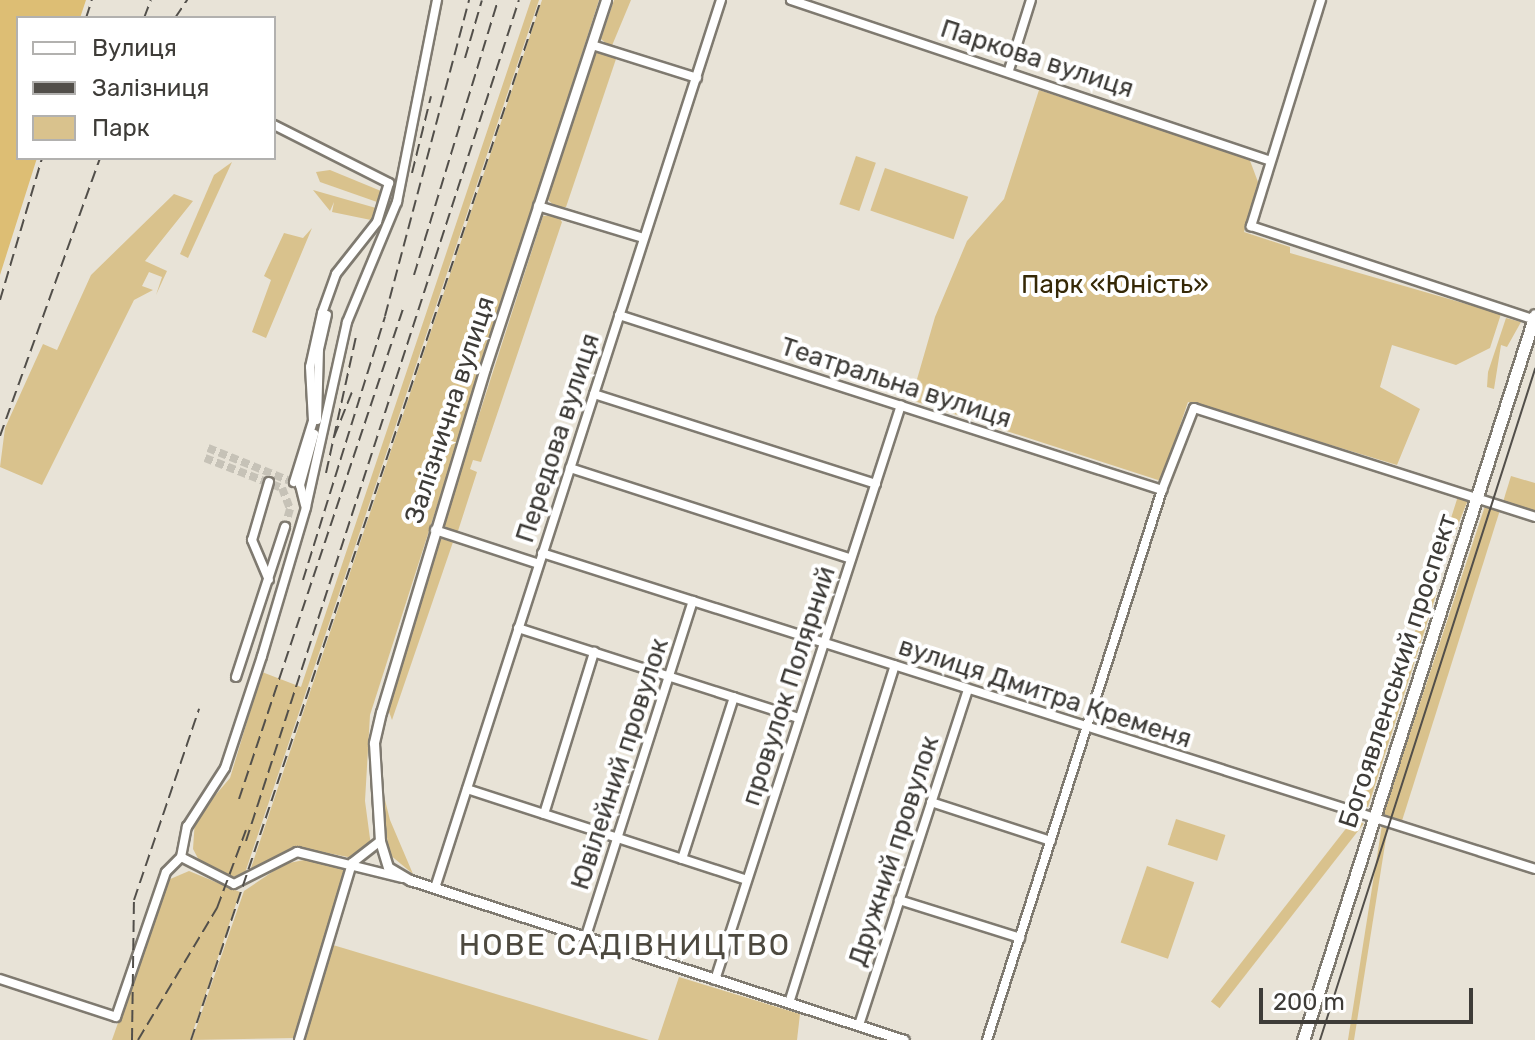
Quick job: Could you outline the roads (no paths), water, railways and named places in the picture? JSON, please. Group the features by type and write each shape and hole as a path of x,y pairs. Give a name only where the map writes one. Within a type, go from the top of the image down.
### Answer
{"main road":[{"name":"Богоявленський проспект","path":"1303,1040 1535,318"}],"street":[{"path":"0,979 116,1017 166,872 181,857 187,827 225,768 306,507 347,322 397,202 437,0"},
{"name":"Залізнична вулиця","path":"410,880 388,867 380,841 374,743 435,530 606,0"},
{"name":"Передова вулиця","path":"435,888 721,0"},
{"name":"Паркова вулиця","path":"791,0 1009,70 1268,160"},
{"path":"1009,70 1031,0"},
{"path":"1321,0 1250,221 1260,233 1535,318"},
{"path":"592,45 697,78"},
{"path":"276,126 389,183 377,222 336,274 326,301 312,348 313,421 294,482"},
{"path":"538,206 643,238"},
{"path":"306,507 300,485 322,390 319,349 327,315"},
{"name":"Театральна вулиця","path":"619,315 1162,490"},
{"path":"594,394 876,484"},
{"name":"провулок Полярний","path":"715,980 901,405"},
{"path":"987,1040 1162,490 1194,408 1535,517"},
{"path":"570,468 851,559"},
{"path":"269,482 252,540 269,580"},
{"path":"236,677 285,527"},
{"path":"435,530 539,564"},
{"name":"вулиця Дмитра Кременя","path":"542,553 1535,869"},
{"name":"Ювілейний провулок","path":"585,939 693,601"},
{"path":"518,628 799,718"},
{"path":"544,814 594,652"},
{"path":"789,1003 895,665"},
{"name":"Дружний провулок","path":"859,1025 968,689"},
{"path":"682,859 734,697"},
{"path":"467,789 747,880"},
{"path":"931,802 1051,841"},
{"path":"299,1040 352,863 380,841"},
{"path":"181,857 234,884 297,852 352,863 904,1040"},
{"path":"899,900 1020,938"}],"tunnel":[{"path":"208,448 300,485"},
{"path":"205,458 282,488 290,509 285,527"}],"tram line":[{"path":"1320,1040 1535,369"}],"railway":[{"path":"87,16 92,0"},
{"path":"145,16 151,0"},
{"path":"176,16 187,0"},
{"path":"303,580 385,316 469,0"},
{"path":"465,58 482,0"},
{"path":"414,275 498,0"},
{"path":"246,841 519,0"},
{"path":"191,1040 541,0"},
{"path":"412,173 431,96"},
{"path":"0,300 41,160"},
{"path":"0,436 99,160"},
{"path":"239,799 404,306"},
{"path":"326,473 356,337"},
{"path":"334,437 352,392"},
{"path":"132,1040 134,900 199,709"},
{"path":"138,1040 217,908 246,830"}],"district":[{"name":"НОВЕ САДІВНИЦТВО","path":"625,945"}],"park label":[{"name":"Парк «Юність»","path":"1115,285"}]}
